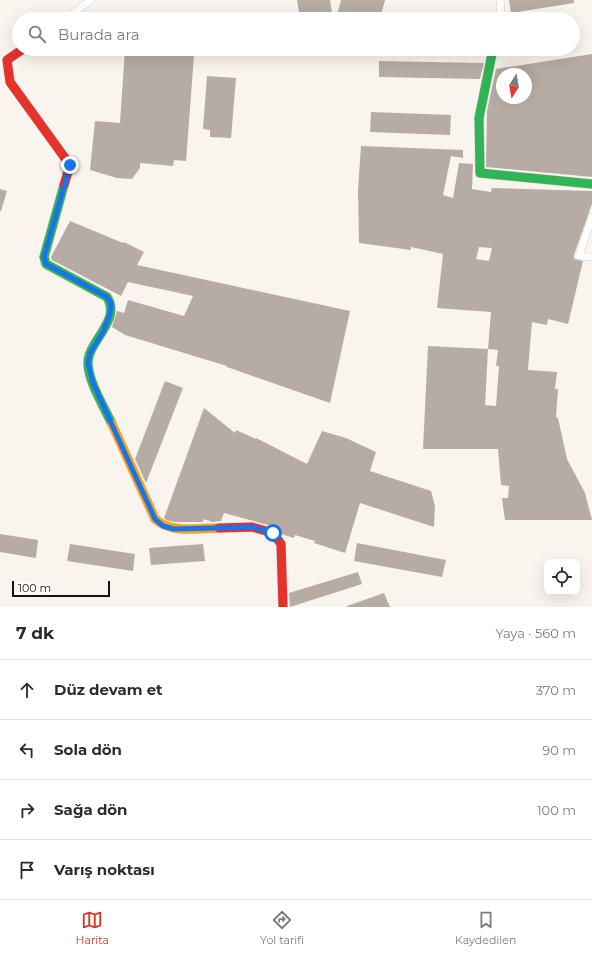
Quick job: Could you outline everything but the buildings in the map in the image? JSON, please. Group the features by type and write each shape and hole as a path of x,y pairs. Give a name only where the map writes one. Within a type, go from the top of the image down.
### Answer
{"street":[{"path":"74,12 91,0"},
{"path":"500,0 500,12"},
{"path":"13,56 7,60 10,82 70,165 44,257 46,264 107,297 111,303 110,314 103,332 90,353 88,363 93,383 155,519 163,526 174,529 252,527 273,533 281,544 283,607"},
{"path":"492,56 479,118 480,172 592,184"},
{"path":"592,217 579,256 592,257"}],"traffic: fast":[{"path":"492,56 479,118 480,173 592,184"},
{"path":"64,185 44,257 46,264 107,297 110,306 108,322 89,355 88,363 93,386 112,424"}],"traffic: slow":[{"path":"112,424 155,519 169,527 185,529 219,528"}],"traffic: jam":[{"path":"13,56 7,60 10,82 70,165 64,185"},
{"path":"219,528 252,527 273,533 281,544 283,607"}],"route":[{"path":"70,165 44,257 46,264 107,297 111,303 110,314 103,332 90,353 88,363 93,383 155,519 163,526 174,529 252,527 273,533"}]}
